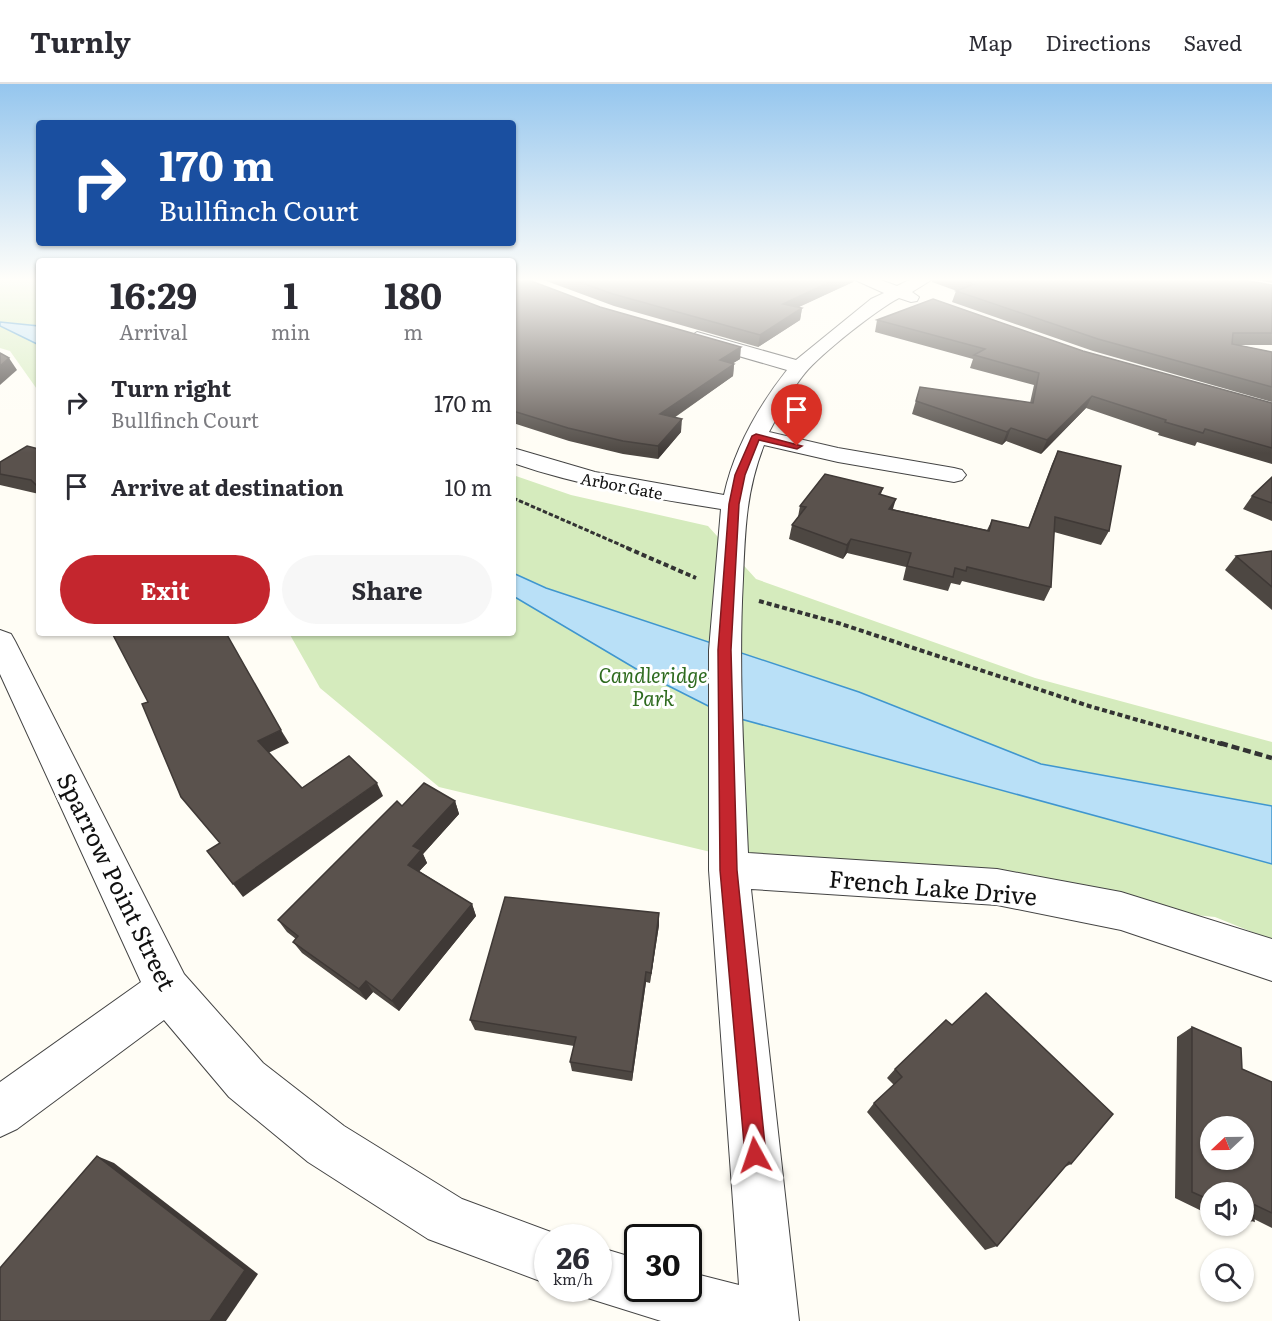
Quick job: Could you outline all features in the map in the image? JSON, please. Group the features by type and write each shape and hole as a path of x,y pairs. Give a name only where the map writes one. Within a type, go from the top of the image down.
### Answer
{"street":[{"path":"695,337 800,367"},
{"path":"770,1321 729,870 724,650 734,504 740,475 756,436 778,395 800,367 836,337"},
{"path":"756,436 838,455 954,475"},
{"name":"Arbor Gate","path":"516,456 556,471 600,483 734,504"},
{"name":"Sparrow Point Street","path":"0,641 168,990 246,1080 326,1144 447,1220 534,1252"},
{"name":"French Lake Drive","path":"729,870 997,887 1121,911 1272,960"},
{"path":"0,1112 168,990"},
{"path":"695,1302 765,1321"}],"path":[{"path":"516,499 728,591 838,623 1089,706 1272,758"}],"green space":[{"path":"0,337 36,337 36,388 10,351 0,348"},
{"name":"Candleridge Park","path":"516,476 571,495 708,526 756,579 1035,678 1272,742 1272,940 1215,917 811,876 439,787 320,688 291,636 516,636"}],"water":[{"path":"22,337 36,337 36,344"},
{"path":"516,574 546,588 859,692 1041,764 1272,806 1272,864 726,715 643,673 516,598"}],"building":[{"path":"516,337 705,337 741,347 720,360 734,364 660,414 682,419 658,446 623,441 568,428 516,412"},
{"path":"939,337 1042,337 1083,351 1272,403 1272,448 1205,429 1203,433 1092,396 1047,440 1011,428 1007,432 916,401 920,387 1033,403 1039,373 974,355 985,349"},
{"path":"1091,337 1233,337 1232,344 1272,352 1272,387"},
{"path":"0,353 9,358 0,366"},
{"path":"27,446 36,448 36,485 31,480 0,474 0,462"},
{"path":"1058,451 1121,466 1109,531 1055,517 1051,587 967,567 966,571 955,568 953,577 907,566 911,553 851,539 847,545 792,525 806,507 800,506 825,474 883,488 879,494 896,499 889,509 989,531 992,520 1029,528"},
{"path":"1272,477 1272,503 1252,496"},
{"path":"1272,551 1272,587 1236,556"},
{"path":"114,636 228,636 281,730 258,741 302,788 349,756 377,783 233,884 207,851 220,843 181,797 142,704 148,702"},
{"path":"424,783 455,801 413,846 421,850 408,865 472,904 392,1001 366,981 359,989 293,942 298,936 278,920 397,801 402,806"},
{"path":"505,897 659,913 651,973 646,972 632,1072 570,1062 576,1037 470,1020"},
{"path":"986,993 1113,1114 997,1246 874,1103 902,1077 895,1069 946,1020 952,1025"},
{"path":"1192,1027 1241,1048 1242,1069 1272,1082 1272,1213 1254,1204 1254,1182 1200,1182 1200,1196 1192,1192"},
{"path":"97,1156 245,1270 210,1321 0,1321 0,1268"}],"route":[{"path":"755,1155 729,870 724,650 734,504 740,475 756,436 797,446"}]}
